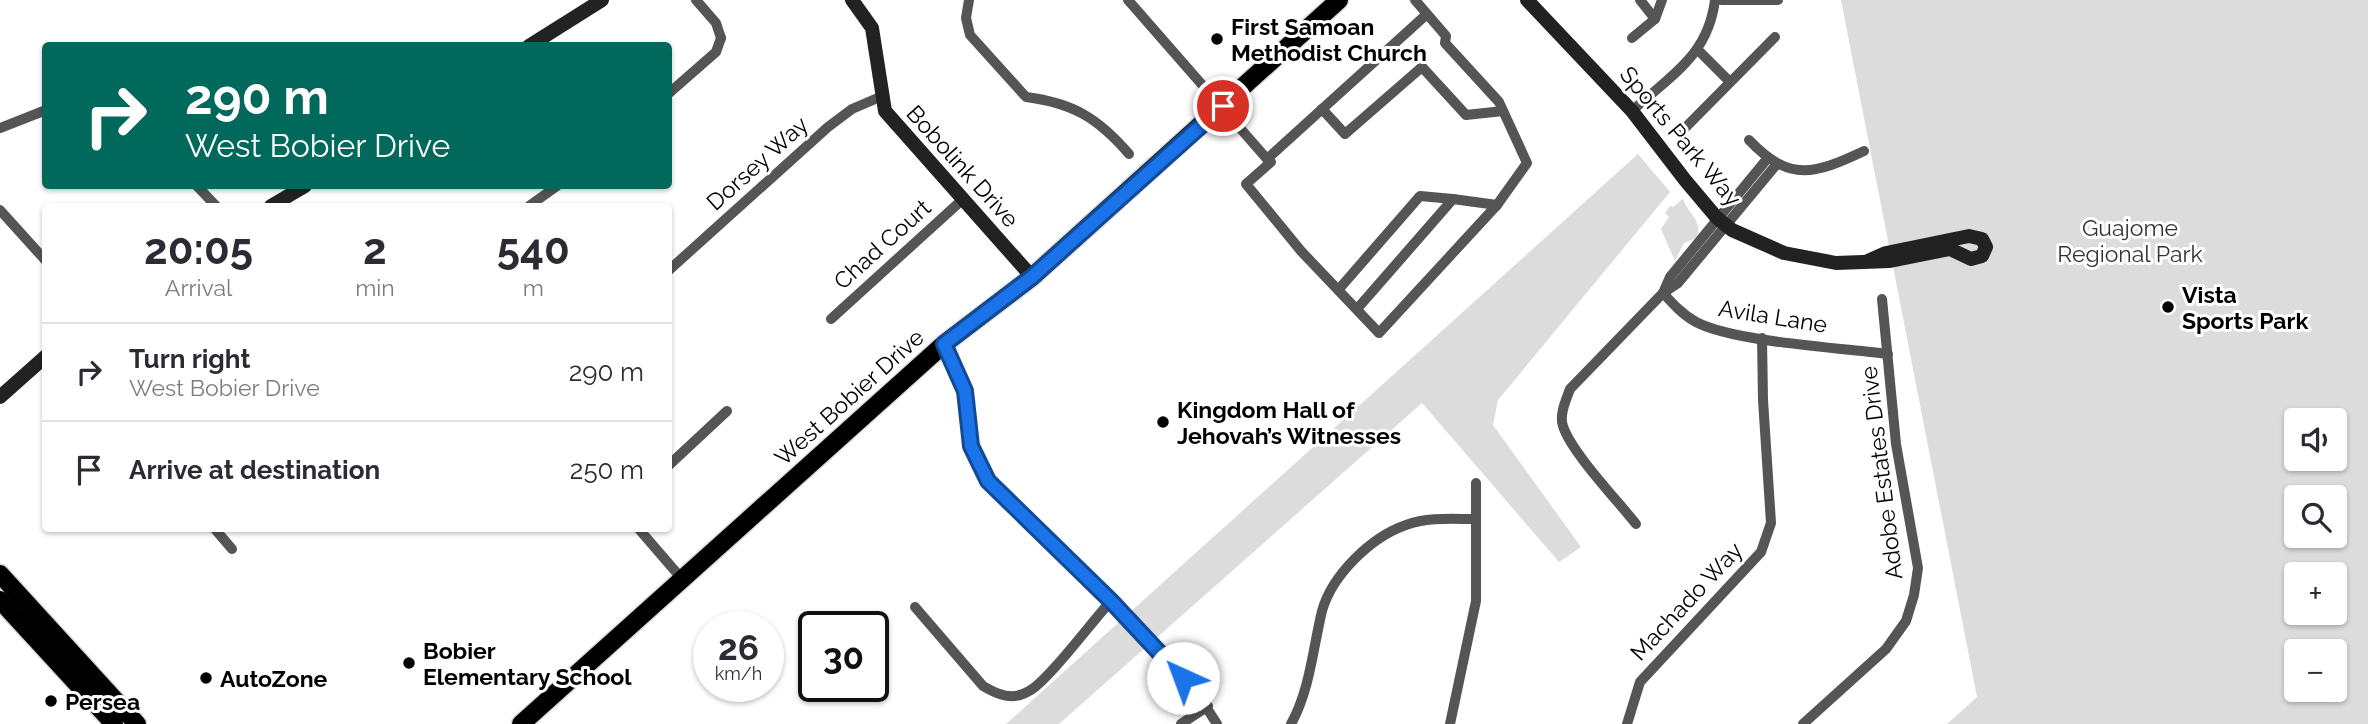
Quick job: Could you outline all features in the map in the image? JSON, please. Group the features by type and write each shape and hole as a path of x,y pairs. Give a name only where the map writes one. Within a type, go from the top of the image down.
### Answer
{"main road":[{"name":"West Bobier Drive","path":"520,724 944,344 1032,277 1339,0"},
{"path":"0,574 42,620 90,685 114,724"},
{"path":"42,620 30,616 8,594 0,598 90,685 137,724"}],"street":[{"path":"535,42 602,0"},
{"path":"672,90 716,52 727,38 696,0"},
{"name":"Bobolink Drive","path":"852,0 872,28 879,63 880,97 892,122 1032,277"},
{"path":"969,0 966,18 970,35 1027,97 1059,102 1099,122 1129,154"},
{"path":"1128,0 1271,162 1246,184 1301,251 1379,333 1497,205 1527,163 1499,102 1445,43 1446,36 1415,0"},
{"name":"Sports Park Way","path":"1527,0 1632,111 1722,222 1763,245 1800,258 1836,263 1890,261 1950,249 1971,259 1982,256 1986,247 1982,239 1969,236 1886,253 1868,261"},
{"path":"1640,0 1655,19"},
{"path":"1632,38 1655,19 1662,0"},
{"path":"1632,111 1698,50 1710,30 1715,0"},
{"path":"1721,0 1778,0"},
{"path":"1268,159 1427,14"},
{"path":"1683,130 1775,37"},
{"path":"1698,50 1730,82"},
{"path":"1322,109 1345,134 1422,68 1466,115 1503,111"},
{"name":"Dorsey Way","path":"672,267 828,127 852,109 880,97"},
{"path":"0,128 42,112"},
{"path":"1749,140 1772,162 1792,170 1825,169 1864,151"},
{"path":"1636,524 1571,442 1562,425 1570,389 1663,293 1670,277 1722,222 1772,162"},
{"path":"200,189 213,203"},
{"path":"276,203 300,189"},
{"path":"532,203 553,189"},
{"path":"1339,289 1420,196 1497,205"},
{"name":"Chad Court","path":"831,319 962,200"},
{"path":"1357,309 1453,200"},
{"path":"0,210 42,257"},
{"name":"Avila Lane","path":"1663,293 1684,314 1703,325 1762,338 1888,354"},
{"name":"Adobe Estates Drive","path":"1803,724 1886,649 1906,621 1914,595 1918,568 1896,444 1882,299"},
{"name":"Machado Way","path":"1627,724 1640,682 1760,552 1771,523 1762,338"},
{"path":"944,344 965,391 971,446 988,481 1111,601 1208,706 1217,724"},
{"path":"0,397 42,360"},
{"path":"672,462 727,411"},
{"path":"1450,724 1476,601 1476,483"},
{"path":"1291,724 1302,700 1323,607 1337,580 1355,559 1393,530 1408,524 1434,519 1475,519"},
{"path":"217,532 232,549"},
{"path":"641,532 682,579"},
{"path":"915,607 983,686 996,694 1011,697 1035,687 1111,601"},
{"path":"1181,724 1208,706"}],"green space":[{"name":"Guajome Regional Park","path":"1841,0 2368,0 2368,724 1947,724 1977,697"},
{"path":"1638,154 1670,192 1498,400 1493,425 1581,547 1559,562 1422,403 1059,724 1006,724"},
{"path":"1683,199 1697,222 1698,232 1696,238 1684,243 1675,261 1661,229 1669,217 1665,213 1670,206 1673,207"}],"place":[{"name":"First Samoan Methodist Church","path":"1217,39"},
{"name":"Vista Sports Park","path":"2168,307"},
{"name":"Kingdom Hall of Jehovah’s Witnesses","path":"1163,422"},
{"name":"Bobier Elementary School","path":"409,663"},
{"name":"AutoZone","path":"206,678"},
{"name":"Persea","path":"51,701"}],"route":[{"path":"1183,678 1111,601 994,490 971,446 965,391 944,344 1032,277 1223,106"}]}
